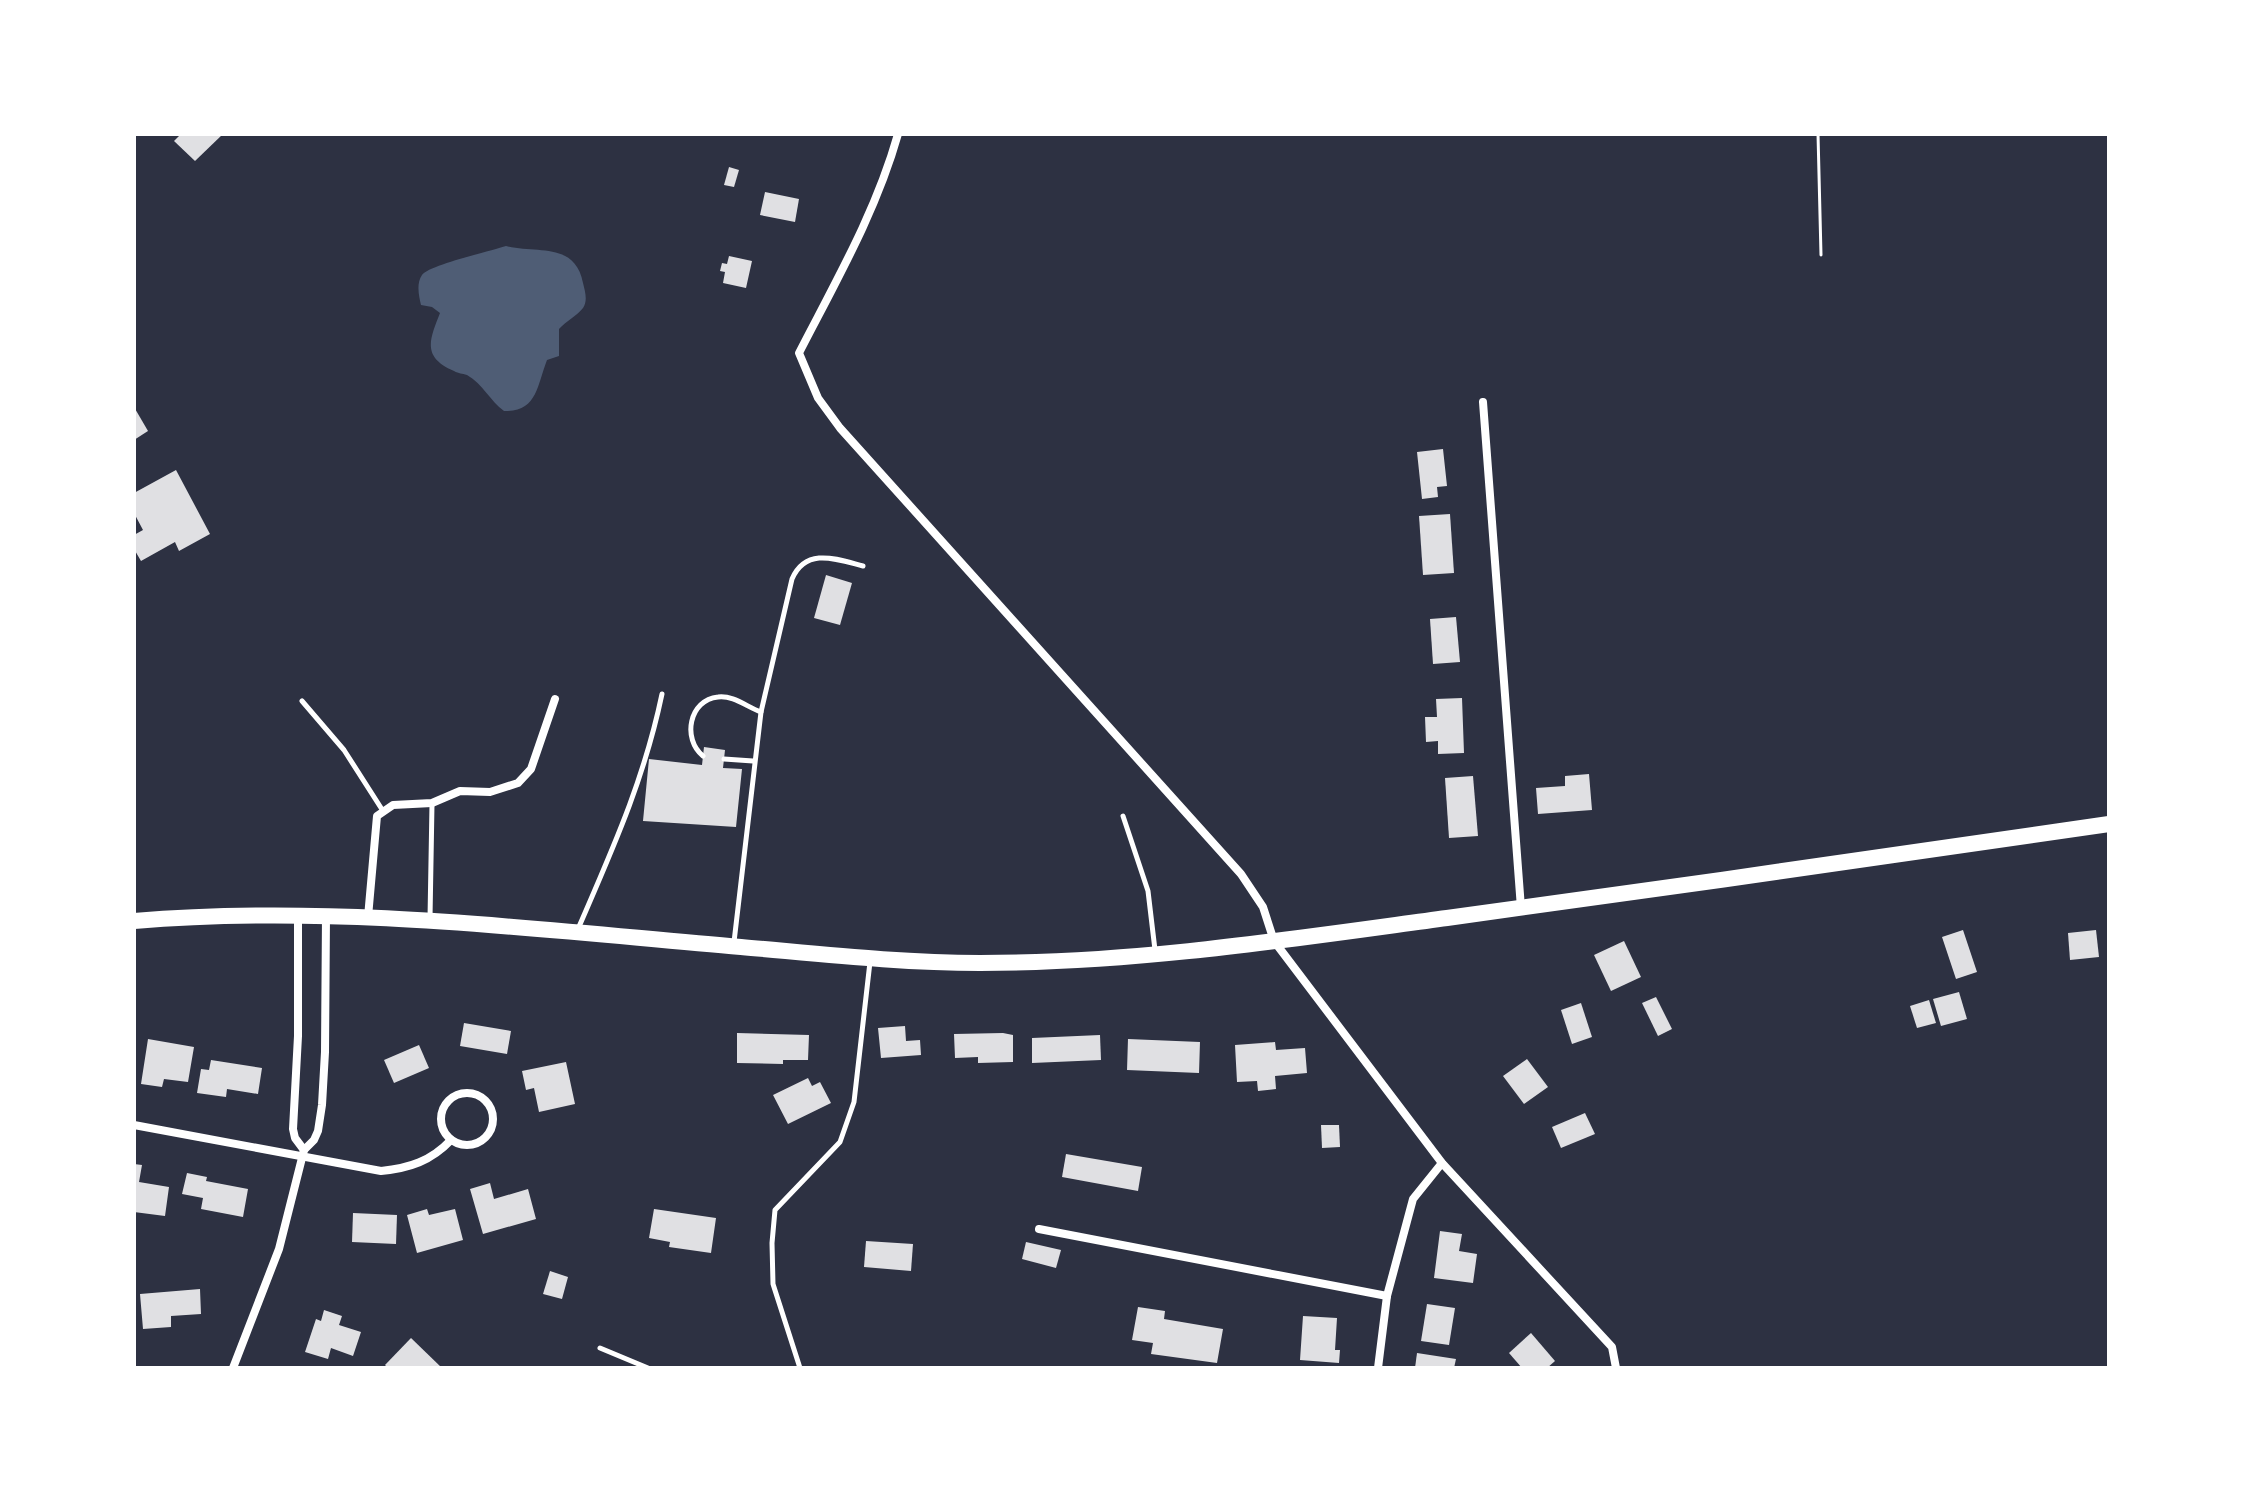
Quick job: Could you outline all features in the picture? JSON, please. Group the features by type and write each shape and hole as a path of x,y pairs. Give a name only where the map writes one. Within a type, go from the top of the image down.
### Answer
{"main road":[{"path":"134,921 326,915 871,959 1041,962 1156,955 1274,941 2109,824"}],"street":[{"path":"898,134 863,229 799,353 818,398 849,438 1241,874 1263,907 1274,941 1442,1163 1612,1347 1616,1368"},
{"path":"1483,402 1521,908"},
{"path":"368,917 377,816 393,805 432,803 460,791 490,792 518,783 531,769 555,699"},
{"path":"298,915 293,1129 303,1152"},
{"path":"233,1368 279,1249 303,1152 318,1131 325,1052 326,915"},
{"path":"462,1093 483,1098 492,1110 490,1132 480,1143 473,1145 451,1140 441,1121 444,1107 454,1096 462,1093"},
{"path":"134,1125 303,1152 381,1171 404,1169 429,1160 451,1140"},
{"path":"1378,1368 1387,1296 1413,1199 1442,1163"},
{"path":"1039,1229 1387,1296"}],"lane":[{"path":"733,947 761,712 795,572 805,561 820,557 863,566"},
{"path":"576,934 630,810 651,747 662,694"},
{"path":"703,756 694,746 690,731 693,715 703,702 720,696 732,698 761,712"},
{"path":"302,701 344,750 384,812"},
{"path":"724,759 753,761"},
{"path":"430,921 432,803"},
{"path":"1123,816 1148,891 1156,955"},
{"path":"800,1368 773,1284 775,1210 840,1142 854,1102 871,959"},
{"path":"600,1348 648,1368"}],"path":[{"path":"1818,134 1821,255"}],"water":[{"path":"506,246 563,255 579,270 586,299 581,311 559,329 559,356 547,360 534,396 523,407 504,411 473,379 436,360 431,339 440,313 432,307 421,305 419,286 422,275 427,271"}],"building":[{"path":"181,134 223,134 195,161 174,141"},
{"path":"729,167 739,170 734,187 724,185"},
{"path":"765,192 799,199 795,222 760,215"},
{"path":"729,256 752,261 746,288 723,283 725,272 720,271 722,263 727,264"},
{"path":"134,407 148,431 134,440"},
{"path":"1443,449 1447,486 1437,487 1438,497 1422,499 1417,452"},
{"path":"176,470 210,534 179,551 175,542 141,561 134,549 134,535 143,530 134,513 134,493"},
{"path":"1450,514 1454,573 1423,575 1419,516"},
{"path":"826,575 852,583 840,625 814,618"},
{"path":"1456,617 1460,662 1433,664 1430,619"},
{"path":"1462,698 1464,753 1438,754 1438,741 1426,742 1425,717 1437,717 1436,699"},
{"path":"704,747 725,750 723,768 742,769 736,827 643,821 649,759 702,765"},
{"path":"1589,774 1592,810 1538,814 1536,788 1565,786 1565,776"},
{"path":"1473,776 1478,836 1449,838 1445,778"},
{"path":"1963,930 1977,972 1956,979 1942,937"},
{"path":"2096,930 2099,957 2070,960 2068,933"},
{"path":"1624,941 1641,977 1611,991 1594,955"},
{"path":"1959,992 1967,1019 1941,1026 1933,999"},
{"path":"1656,997 1672,1029 1658,1036 1642,1003"},
{"path":"1929,1000 1936,1023 1917,1028 1910,1006"},
{"path":"1581,1003 1592,1037 1572,1044 1561,1010"},
{"path":"464,1023 511,1031 507,1054 460,1046"},
{"path":"905,1026 906,1041 920,1040 921,1055 881,1058 878,1028"},
{"path":"737,1033 809,1035 808,1060 783,1060 783,1064 737,1063"},
{"path":"954,1034 1013,1035 1013,1062 978,1063 978,1057 955,1058"},
{"path":"1100,1035 1101,1060 1032,1063 1032,1038"},
{"path":"148,1039 194,1047 188,1082 164,1079 162,1087 141,1084"},
{"path":"1128,1039 1200,1042 1199,1073 1127,1070"},
{"path":"1275,1042 1276,1050 1305,1048 1307,1073 1275,1076 1276,1089 1258,1091 1257,1081 1237,1082 1235,1045"},
{"path":"419,1045 429,1068 394,1083 384,1060"},
{"path":"1527,1059 1548,1087 1524,1104 1503,1076"},
{"path":"211,1060 262,1068 258,1094 227,1089 226,1097 197,1093 201,1069 209,1070"},
{"path":"566,1062 575,1104 539,1112 534,1088 526,1090 522,1071"},
{"path":"808,1078 812,1086 820,1082 831,1103 788,1124 773,1095"},
{"path":"1585,1113 1595,1134 1561,1148 1552,1127"},
{"path":"1321,1125 1339,1125 1340,1147 1322,1148"},
{"path":"1066,1154 1142,1167 1138,1191 1062,1177"},
{"path":"134,1164 142,1165 139,1182 169,1187 165,1216 134,1212"},
{"path":"187,1173 207,1177 206,1181 248,1189 243,1217 201,1209 203,1198 182,1194"},
{"path":"490,1183 494,1199 528,1189 536,1219 483,1234 470,1189"},
{"path":"427,1209 429,1215 455,1209 463,1240 417,1253 407,1215"},
{"path":"654,1209 716,1218 711,1253 669,1247 670,1242 649,1238"},
{"path":"353,1213 397,1215 396,1244 352,1242"},
{"path":"1440,1231 1462,1234 1459,1251 1477,1254 1473,1283 1434,1278"},
{"path":"866,1241 913,1244 911,1271 864,1267"},
{"path":"1026,1242 1061,1250 1056,1268 1022,1259"},
{"path":"550,1271 568,1277 562,1299 543,1294"},
{"path":"200,1289 201,1314 171,1316 171,1327 143,1329 140,1294"},
{"path":"1427,1304 1455,1308 1449,1345 1421,1341"},
{"path":"1138,1307 1165,1311 1164,1319 1223,1329 1217,1363 1151,1354 1153,1343 1132,1340"},
{"path":"324,1310 342,1316 339,1325 361,1332 353,1356 331,1348 328,1359 305,1352 316,1319 321,1321"},
{"path":"1303,1316 1337,1318 1335,1350 1340,1350 1339,1363 1300,1360"},
{"path":"1531,1333 1555,1361 1547,1368 1522,1368 1509,1353"},
{"path":"411,1338 442,1368 388,1368 385,1365"},
{"path":"1417,1353 1456,1359 1454,1368 1415,1368"}]}
